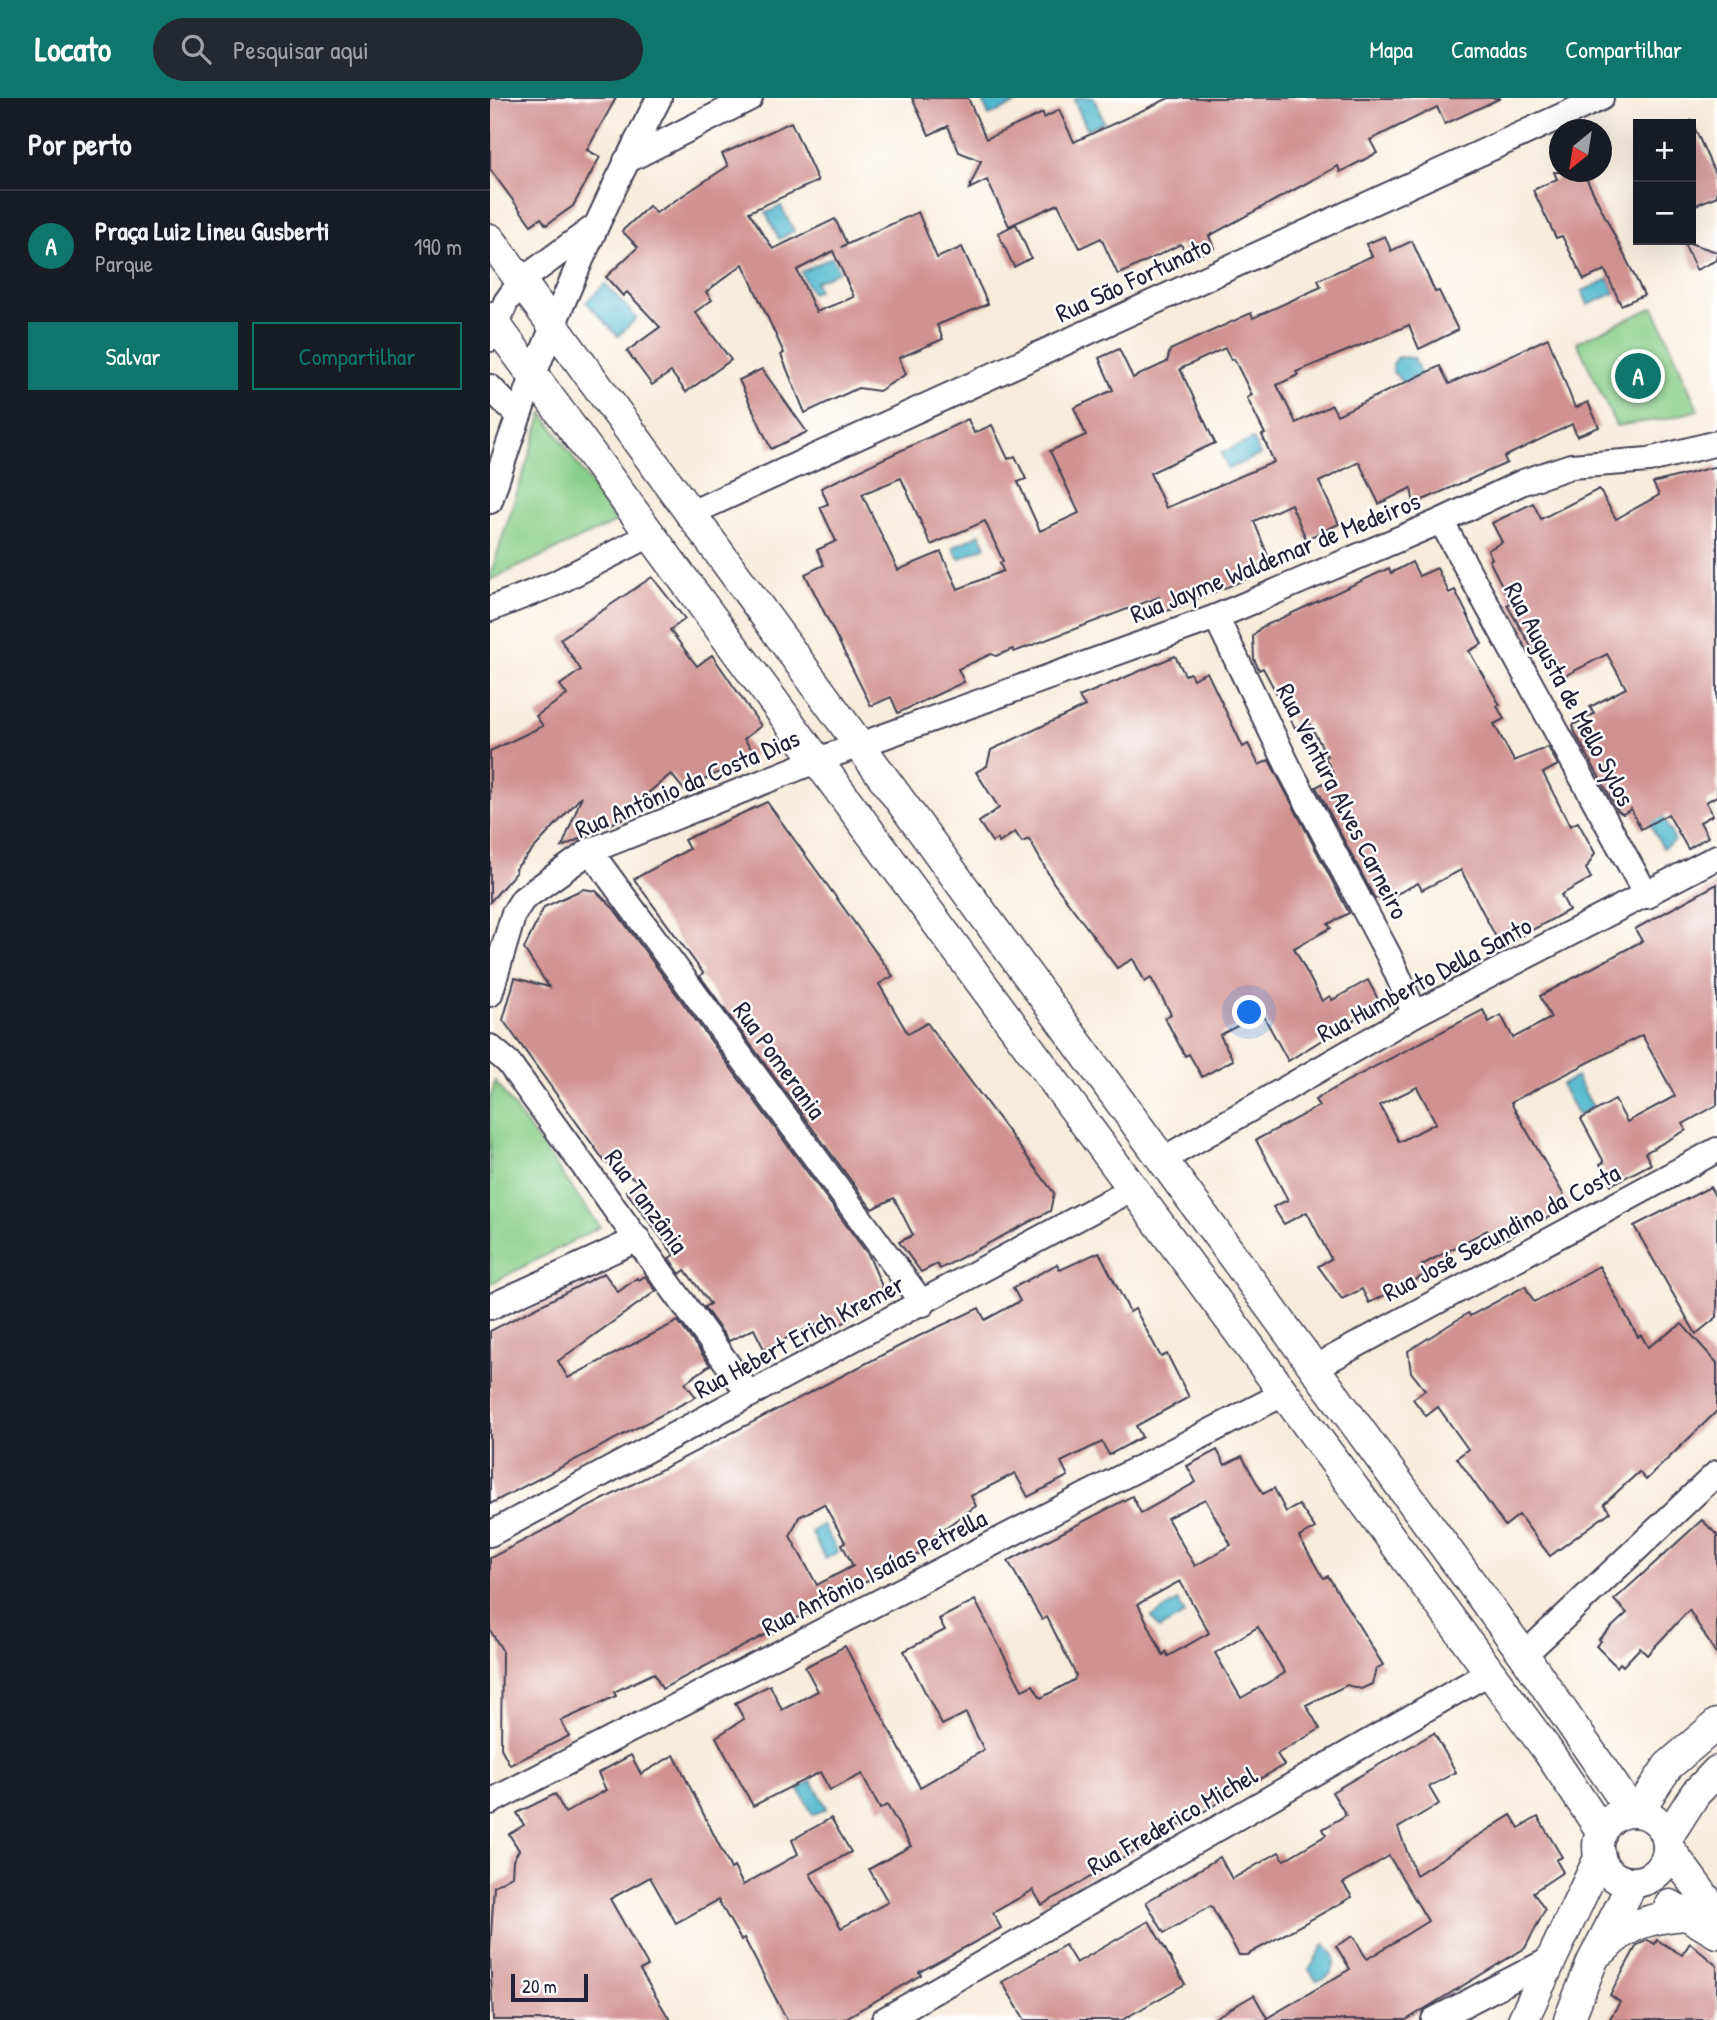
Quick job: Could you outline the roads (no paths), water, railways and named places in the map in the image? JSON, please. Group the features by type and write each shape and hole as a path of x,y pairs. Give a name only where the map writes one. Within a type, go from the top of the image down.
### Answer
{"street":[{"path":"490,501 517,415 553,323 593,229 659,98"},
{"path":"626,161 750,98"},
{"name":"Rua São Fortunato","path":"690,514 1601,98"},
{"path":"593,229 521,281 492,328 533,371 1490,1672 1601,1844 1612,1874 1636,1882 1717,1933"},
{"path":"490,239 1524,1655 1635,1812 1659,1823 1668,1842 1717,1914"},
{"path":"490,387 517,415"},
{"name":"Rua Jayme Waldemar de Medeiros","path":"860,747 1216,617 1441,522 1523,482 1571,466 1649,460 1717,443"},
{"name":"Rua Augusta de Mello Sylos","path":"1441,522 1647,896"},
{"path":"490,608 554,584 652,534"},
{"name":"Rua Ventura Alves Carneiro","path":"1216,617 1289,768 1389,956 1415,1014"},
{"name":"Rua Antônio da Costa Dias","path":"490,994 514,914 523,899 590,851 818,760 860,747"},
{"name":"Rua Pomerania","path":"590,851 923,1304"},
{"name":"Rua Humberto Della Santo","path":"1162,1160 1415,1014 1647,896 1717,857"},
{"name":"Rua Tanzânia","path":"490,1047 508,1062 750,1395"},
{"name":"Rua José Secundino da Costa","path":"1314,1368 1717,1150"},
{"name":"Rua Hebert Erich Kremer","path":"490,1534 923,1304 1134,1188"},
{"path":"490,1307 638,1239"},
{"name":"Rua Antônio Isaías Petrella","path":"490,1802 1285,1393"},
{"path":"1524,1655 1717,1473"},
{"name":"Rua Frederico Michel","path":"884,2020 1490,1672"},
{"path":"1523,2020 1616,1816 1635,1812 1668,1766 1717,1724"},
{"path":"1569,2020 1592,1962 1636,1882 1657,1873 1663,1866 1668,1842 1695,1794 1717,1771"},
{"path":"1592,1962 1613,1939 1636,1924 1685,1915"},
{"path":"1434,2020 1553,1958"}],"water":[{"path":"992,98 1015,98 1017,103 989,116 983,102"},
{"path":"1094,98 1104,122 1087,129 1074,100"},
{"path":"781,206 794,231 779,239 766,213"},
{"path":"832,257 839,271 815,282 818,290 811,293 801,272"},
{"path":"1609,279 1615,293 1588,305 1582,291"},
{"path":"605,284 637,318 618,336 586,302"},
{"path":"1398,357 1414,358 1421,375 1409,388 1393,372 1393,364"},
{"path":"1253,439 1260,455 1228,469 1221,453"},
{"path":"980,534 986,546 959,559 953,547"},
{"path":"1661,813 1675,841 1663,848 1648,820"},
{"path":"1576,1077 1593,1107 1578,1115 1561,1085"},
{"path":"823,1525 838,1552 825,1559 811,1532"},
{"path":"1178,1601 1185,1614 1159,1629 1152,1617"},
{"path":"812,1781 827,1808 813,1815 799,1789"},
{"path":"1324,1944 1334,1955 1334,1965 1329,1976 1316,1980 1309,1970"}],"place":[{"name":"Praça Luiz Lineu Gusberti","path":"1638,376"}]}
